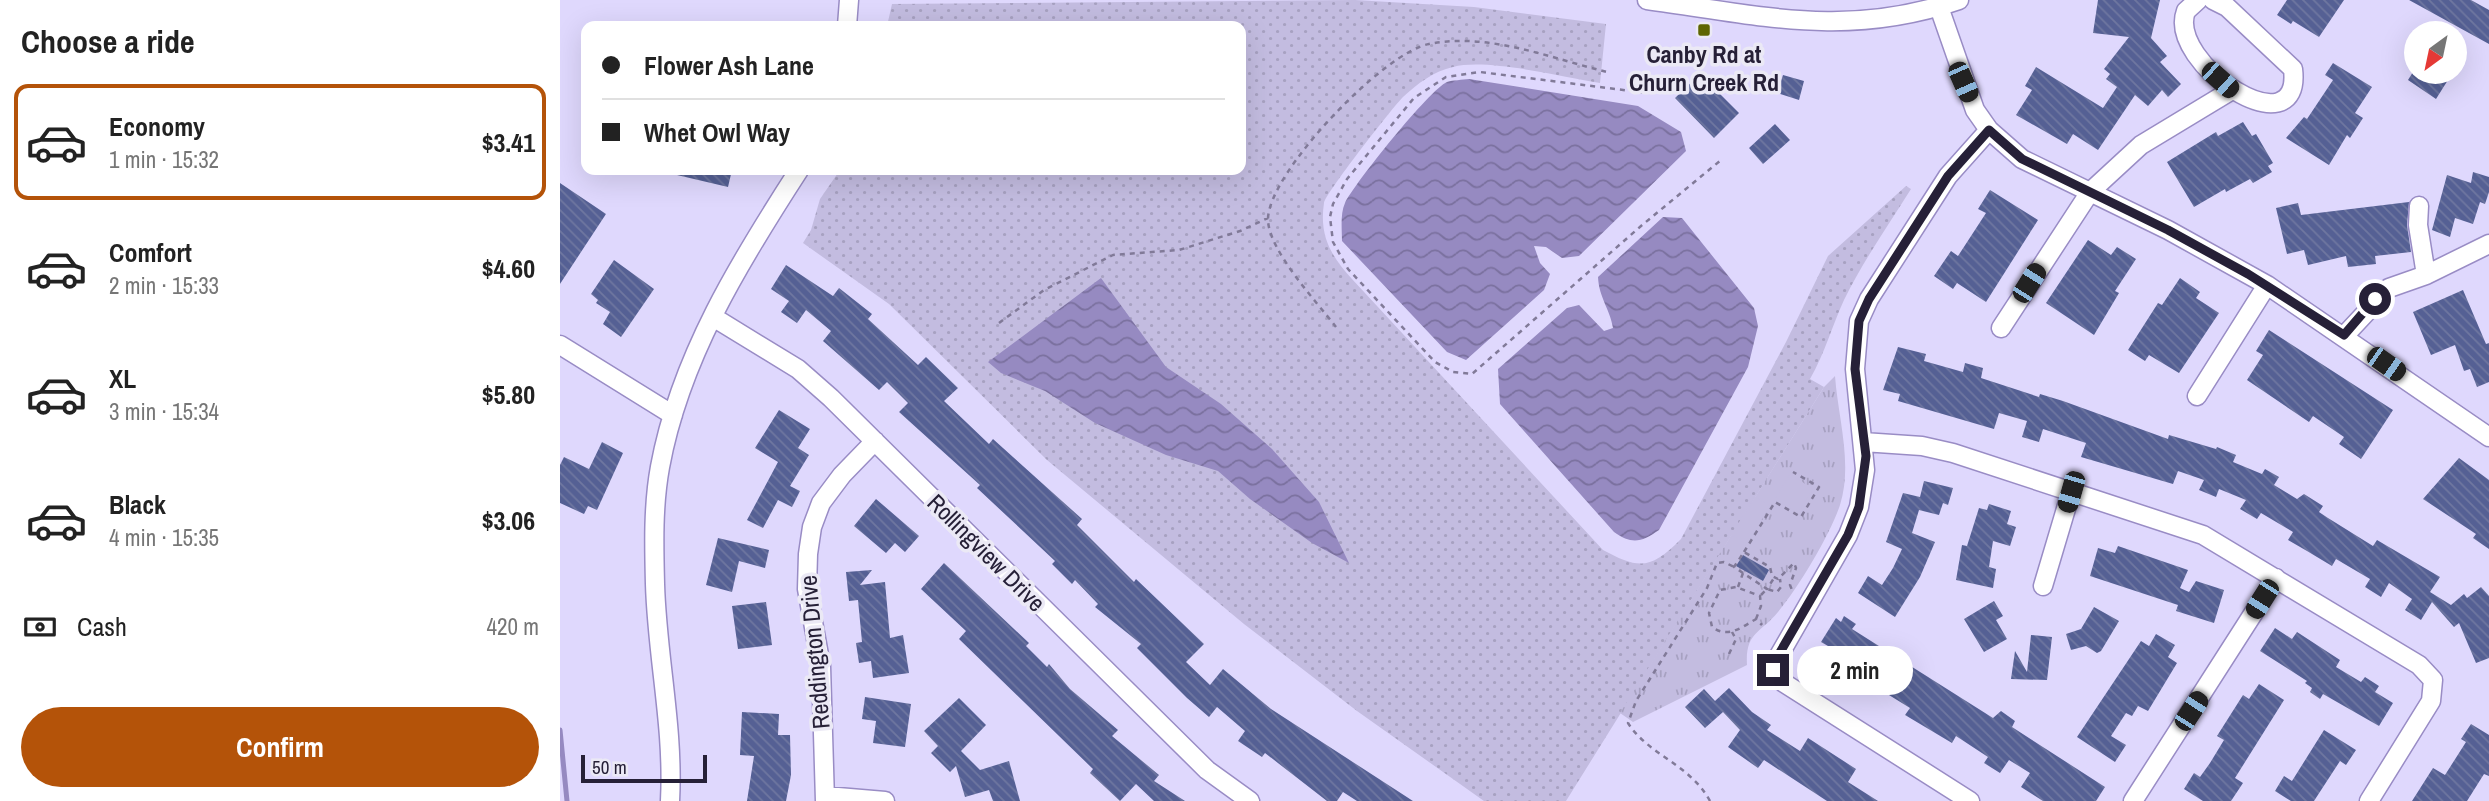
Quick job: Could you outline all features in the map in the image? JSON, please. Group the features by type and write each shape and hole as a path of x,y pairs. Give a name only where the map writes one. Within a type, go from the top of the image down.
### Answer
{"street":[{"path":"847,21 849,0"},
{"path":"1647,0 1817,23 1882,19 1959,0"},
{"path":"2198,0 2190,5 2184,16 2187,39 2214,74 2232,90 2257,103 2276,103 2290,91 2293,69 2227,7 2213,0"},
{"path":"1939,7 1975,110 1989,130 2022,159 2267,285 2344,335 2489,437"},
{"path":"2001,328 2090,192 2141,145 2232,90"},
{"path":"1970,801 1784,683 1773,670 1775,661 1854,521 1864,481 1854,353 1859,321 1869,299 1948,176 1989,130"},
{"path":"670,801 671,738 656,588 654,540 660,469 673,415 713,317 763,226 796,175"},
{"path":"2419,206 2418,225 2426,275"},
{"path":"2344,335 2382,293 2489,244"},
{"path":"2197,396 2267,285"},
{"name":"Rollingview Drive","path":"713,317 798,369 1207,771 1250,801"},
{"path":"560,345 673,415"},
{"name":"Reddington Drive","path":"826,798 821,666 807,589 808,554 812,527 821,503 842,475 875,442"},
{"path":"1863,442 1922,446 1953,453 2196,532 2419,664 2433,680 2431,701 2369,801"},
{"path":"2043,586 2071,492"},
{"path":"2133,801 2276,578"},
{"path":"826,798 885,801"}],"path":[{"path":"1336,327 1271,238 1268,218 1292,169 1329,120 1369,79 1419,47 1473,41 1500,44 1606,72"},
{"path":"1660,81 1647,93 1480,72 1456,74 1436,82 1401,111 1338,193 1333,204 1330,229 1338,255 1435,362 1453,372 1472,374 1721,160"},
{"path":"999,323 1044,290 1112,255 1179,250 1240,231 1268,218"},
{"path":"1734,568 1775,502 1801,517 1819,487 1793,472"},
{"path":"1744,552 1770,567 1774,578"},
{"path":"1710,801 1689,773 1643,739 1628,723 1636,701 1707,588 1717,563 1724,562 1766,589 1777,592 1781,587 1780,579 1791,563 1796,565 1790,585 1792,590"},
{"path":"1738,587 1743,573"},
{"path":"1774,578 1780,579"},
{"path":"1760,596 1738,587 1720,590 1709,613 1712,627 1720,632 1732,632 1756,619 1761,606 1760,596 1774,578"},
{"path":"1756,619 1762,625"},
{"path":"1729,654 1736,639 1732,632"}],"green space":[{"path":"1355,0 1474,7 1606,24 1600,83 1525,69 1468,65 1446,69 1420,83 1396,104 1335,184 1324,203 1323,226 1328,245 1352,279 1603,550 1636,563 1653,561 1681,539 1786,342 1828,256 1906,186 1911,189 1867,257 1844,300 1810,379 1824,387 1566,801 1484,801 1357,711 1244,624 1047,460 889,304 803,243 811,230 820,199 837,175 1246,175 1246,21 888,21 892,4"},
{"path":"1835,376 1844,441 1844,489 1829,531 1813,561 1778,612 1751,639 1747,665 1633,722 1620,713 1824,387"},
{"path":"1790,474 1813,489 1798,513 1775,499"},
{"path":"1755,497 1770,506 1747,544 1731,535"}],"water":[{"path":"1469,79 1638,106 1681,132 1686,151 1579,256 1562,258 1546,247 1534,246 1540,263 1550,274 1544,290 1466,360 1447,352 1342,241 1342,222 1343,207 1351,193 1425,101 1447,82"},
{"path":"1663,217 1682,218 1754,308 1758,326 1748,367 1659,530 1642,539 1632,540 1614,532 1500,404 1498,369 1567,308 1579,305 1604,331 1613,328 1598,277"},
{"path":"1101,278 1166,367 1221,404 1272,449 1319,502 1349,563 1312,543 1250,499 1218,471 1166,455 1095,423 1045,391 1001,373 988,362"}],"building":[{"path":"2098,0 2160,0 2151,38 2167,56 2160,62 2181,84 2168,97 2162,90 2148,106 2135,95 2098,150 2073,134 2067,144 2016,115 2032,90 2025,86 2036,67 2103,108 2117,87 2106,79 2110,74 2104,69 2129,37 2093,33"},
{"path":"2287,0 2344,0 2319,37 2293,21 2291,24 2277,15"},
{"path":"2409,0 2471,0 2489,10 2489,44 2468,32 2468,21 2447,21"},
{"path":"2333,63 2372,87 2355,113 2363,118 2350,138 2347,135 2329,165 2286,138 2304,117 2307,119 2333,80 2325,75"},
{"path":"1700,74 1739,113 1714,138 1675,98"},
{"path":"1783,75 1804,81 1799,100 1777,93"},
{"path":"2414,84 2445,84 2436,99"},
{"path":"2243,122 2252,136 2256,134 2273,163 2268,166 2272,172 2253,183 2250,179 2226,192 2225,189 2194,207 2167,162 2216,132 2218,136"},
{"path":"1775,124 1790,140 1763,164 1749,148"},
{"path":"2473,172 2489,177 2489,192 2485,204 2480,202 2473,224 2455,218 2450,237 2432,230 2447,175 2471,183"},
{"path":"677,175 731,175 728,187"},
{"path":"560,183 606,214 560,284"},
{"path":"1990,190 2038,220 1986,302 1957,283 1953,289 1934,276 1951,251 1958,256 1986,213 1978,209"},
{"path":"2409,202 2407,225 2411,252 2375,256 2376,264 2348,267 2346,256 2308,265 2304,250 2287,254 2276,208 2298,203 2301,215"},
{"path":"2088,240 2111,255 2117,247 2136,259 2115,291 2119,293 2094,335 2046,303"},
{"path":"614,260 654,289 621,337 603,324 610,312 596,303 598,300 591,294"},
{"path":"786,265 833,296 839,288 872,314 868,319 918,365 926,357 958,388 944,401 989,444 993,439 1082,519 1077,525 1134,582 1136,579 1204,644 1186,662 1210,685 1223,669 1271,709 1413,801 1357,801 1343,792 1337,801 1327,801 1265,753 1262,757 1238,741 1245,731 1217,707 1209,717 1137,648 1141,644 1095,607 1098,604 1075,580 1072,584 1052,564 1055,561 977,488 980,485 899,412 908,403 887,382 879,390 823,341 831,331 806,310 797,323 781,312 789,301 771,289"},
{"path":"2180,278 2200,292 2196,298 2219,313 2179,373 2149,355 2145,361 2128,350 2158,303 2162,305"},
{"path":"2463,290 2486,344 2489,343 2489,382 2477,387 2470,369 2464,371 2455,345 2431,355 2413,312"},
{"path":"2269,330 2393,410 2361,459 2339,444 2344,437 2313,416 2309,422 2247,380 2263,355 2256,351"},
{"path":"1898,347 1926,354 1924,361 1963,372 1965,363 1983,368 1981,378 2039,397 2040,394 2063,401 2168,439 2169,435 2216,449 2217,447 2236,455 2233,462 2262,474 2265,469 2279,477 2274,485 2297,499 2304,494 2323,506 2319,512 2373,546 2377,540 2440,577 2430,592 2451,605 2464,594 2467,598 2481,587 2489,596 2489,658 2476,663 2459,623 2454,627 2432,602 2421,620 2405,610 2412,599 2389,583 2381,597 2365,587 2370,579 2336,559 2332,566 2288,540 2293,532 2261,513 2257,519 2240,509 2246,500 2219,489 2216,497 2199,490 2204,480 2178,471 2173,484 2081,457 2086,443 2043,429 2039,442 2022,437 2027,421 1999,413 1994,429 1898,401 1900,394 1883,390"},
{"path":"779,410 810,429 798,448 809,455 790,486 800,491 792,507 778,500 763,528 747,520 778,462 755,448"},
{"path":"602,442 623,453 597,510 588,506 584,514 560,503 560,465 564,457 589,469"},
{"path":"2459,458 2489,480 2489,549 2473,538 2476,534 2423,499"},
{"path":"1924,481 1953,488 1948,505 1943,503 1939,515 1919,510 1912,533 1935,542 1920,577 1895,617 1858,593 1868,576 1882,585 1893,568 1902,549 1886,542 1903,493 1920,497"},
{"path":"876,499 919,536 905,552 895,543 886,553 854,526"},
{"path":"1989,504 2011,511 2007,524 2016,527 2010,546 1993,541 1989,567 1996,569 1993,588 1956,580 1962,545 1967,546 1979,508 1987,510"},
{"path":"718,538 769,550 765,568 739,561 732,592 706,585"},
{"path":"2118,546 2188,570 2180,588 2189,592 2196,581 2224,590 2214,623 2176,611 2178,605 2090,576 2098,548 2115,553"},
{"path":"1743,555 1769,570 1763,581 1736,566"},
{"path":"944,563 1029,643 1026,646 1047,667 1049,664 1070,689 1118,730 1112,736 1159,775 1154,781 1185,801 1154,801 1136,784 1120,801 1090,773 1093,769 959,639 966,631 921,589"},
{"path":"872,570 860,585 885,582 890,638 903,635 909,673 873,678 871,661 859,663 856,643 862,642 858,600 849,601 846,572"},
{"path":"1994,601 2003,616 1996,620 2007,639 1984,652 1964,619"},
{"path":"766,602 772,645 738,649 732,606"},
{"path":"2094,607 2119,621 2101,651 2097,653 2086,646 2071,650 2066,634 2081,629"},
{"path":"1844,616 1856,624 1852,629 1993,718 2001,711 2015,721 2012,727 2105,787 2096,801 2043,801 2021,787 2030,773 2009,760 2000,773 1984,763 1988,757 1956,736 1952,743 1905,715 1910,708 1876,687 1873,692 1826,665 1835,650 1821,642 1836,618 1841,622"},
{"path":"2275,628 2292,639 2297,632 2340,660 2336,667 2361,682 2365,677 2379,686 2375,692 2393,703 2379,726 2323,694 2320,699 2310,692 2312,688 2305,683 2307,681 2260,651"},
{"path":"2156,634 2175,645 2168,657 2177,663 2148,711 2138,706 2132,716 2126,713 2111,736 2126,745 2115,762 2077,737 2141,641 2149,646"},
{"path":"2031,635 2052,637 2047,680 2011,679 2015,651 2027,672"},
{"path":"2259,684 2284,700 2235,778 2243,783 2231,801 2203,801 2184,789 2194,773 2200,777 2210,763 2224,740 2217,736 2243,695 2249,699"},
{"path":"1729,688 1752,712 1771,725 1767,730 1800,751 1808,738 1856,769 1848,782 1878,801 1827,801 1764,760 1758,768 1728,747 1740,730 1723,712 1705,728 1685,707 1704,689 1715,701"},
{"path":"865,697 911,704 905,747 873,743 876,721 862,719"},
{"path":"959,698 986,725 961,751 980,770 1009,761 1020,801 993,801 989,790 965,797 956,766 950,772 931,753 938,746 924,731"},
{"path":"742,712 779,714 778,735 790,735 791,775 786,801 747,801 754,756 740,755"},
{"path":"2471,724 2489,735 2489,776 2484,774 2467,801 2412,801 2433,768 2445,775 2466,742 2461,739"},
{"path":"2324,730 2356,750 2346,765 2340,761 2314,801 2291,801 2275,791 2284,776 2292,781"}],"waterway":[{"path":"560,730 567,801"}],"place":[{"name":"Canby Rd at Churn Creek Rd","path":"1704,30"}],"route":[{"path":"1773,670 1775,661 1848,535 1859,507 1866,456 1854,353 1864,308 1948,176 1989,130 2022,159 2053,177 2168,230 2267,285 2344,335 2375,299"}]}
